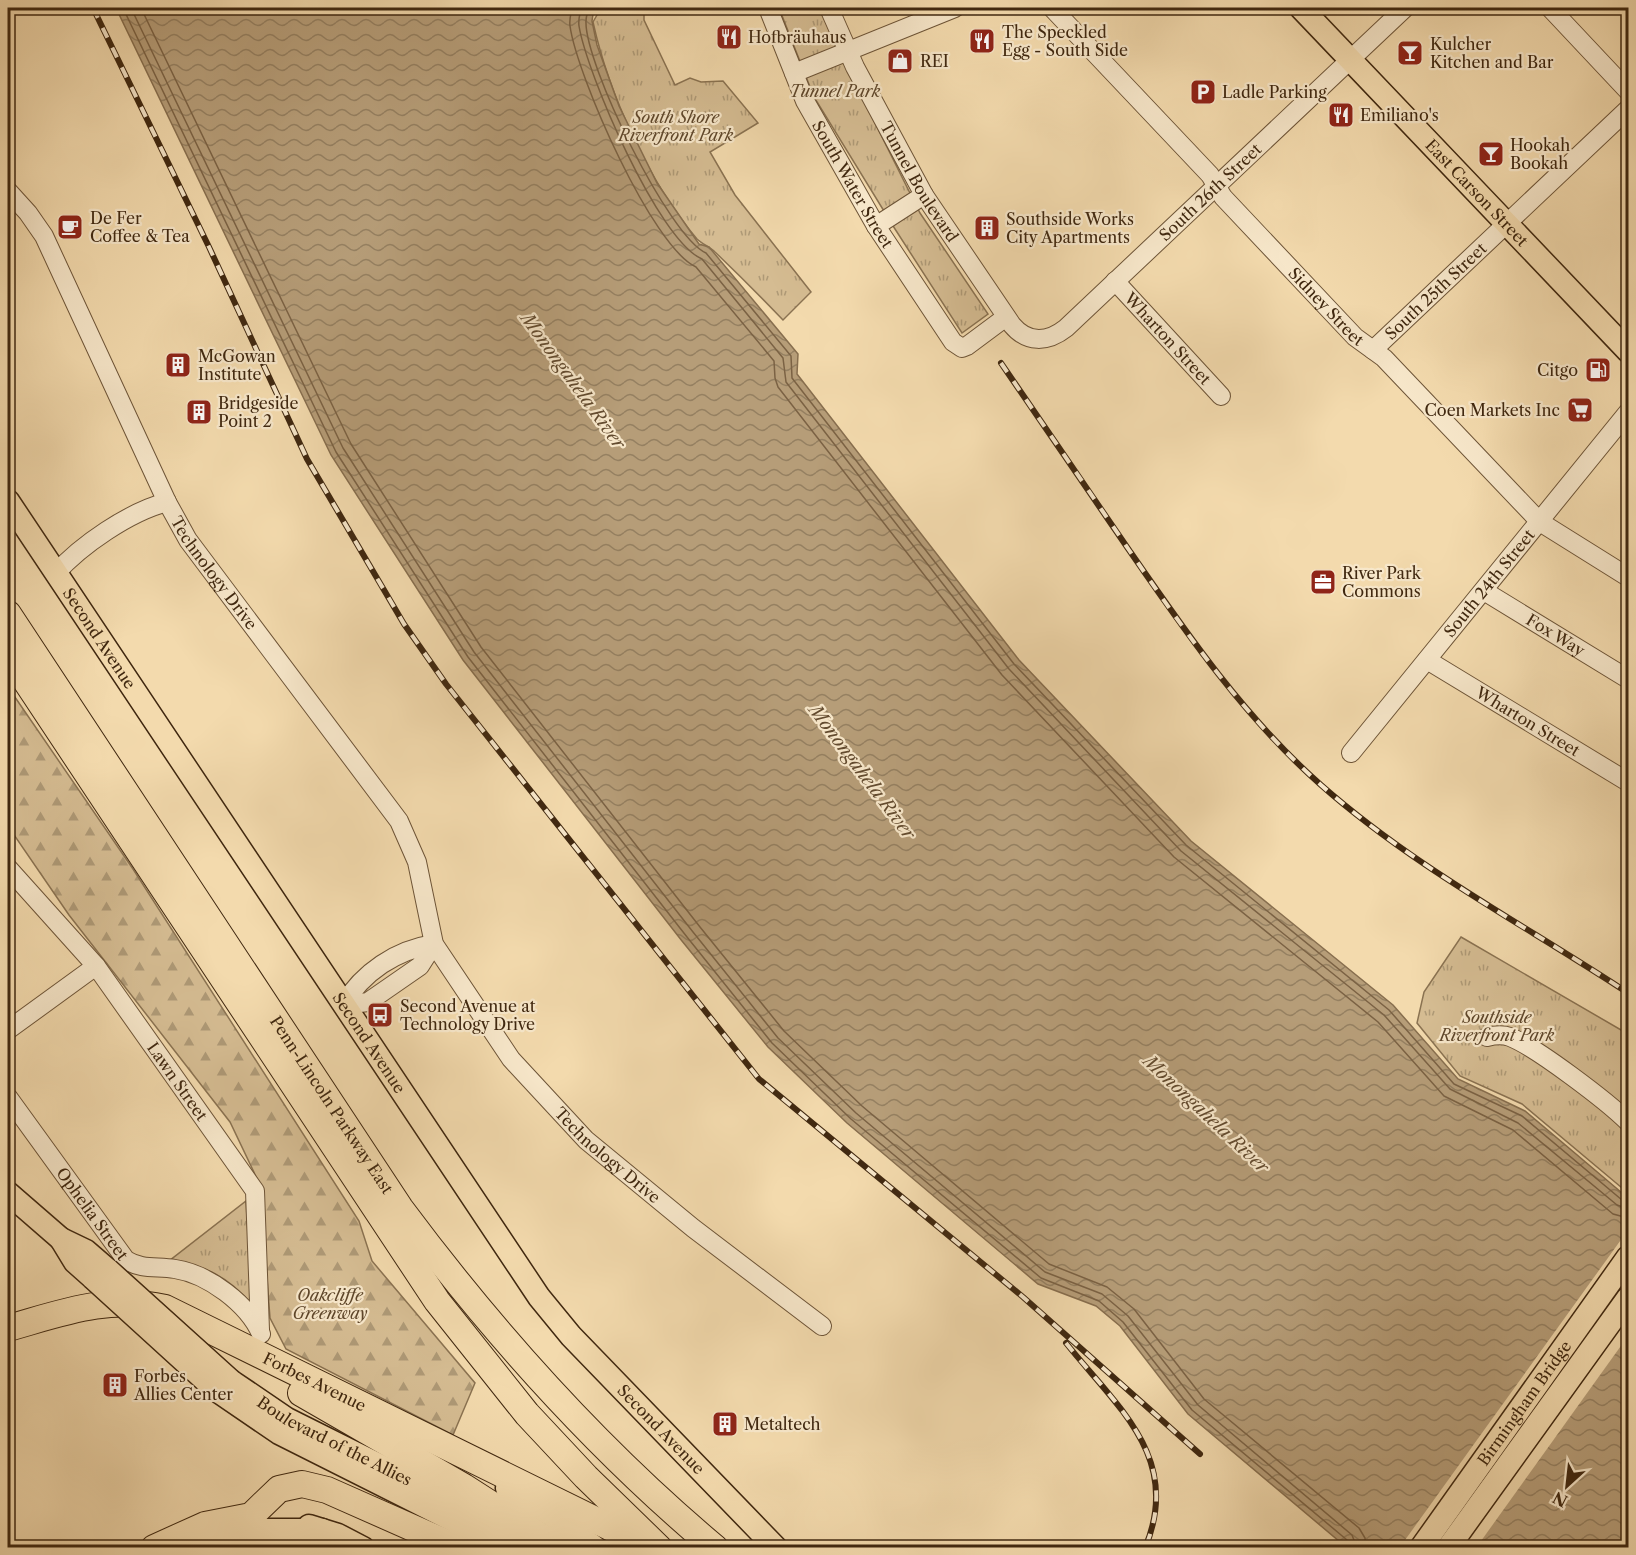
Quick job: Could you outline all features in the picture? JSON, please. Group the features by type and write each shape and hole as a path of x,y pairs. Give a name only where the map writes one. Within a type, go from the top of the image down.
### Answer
{"highway":[{"name":"Penn-Lincoln Parkway East","path":"8,614 463,1307 513,1369 599,1465 664,1527"},
{"name":"Penn-Lincoln Parkway East","path":"8,654 437,1301 520,1406 618,1520 664,1527 715,1548"},
{"name":"Forbes Avenue","path":"8,1328 77,1307 104,1303 154,1305 188,1317 384,1417"},
{"path":"128,1304 181,1324 435,1470 559,1548"},
{"path":"384,1417 618,1520 652,1548"},
{"path":"154,1548 205,1525 252,1516 279,1489 294,1484 311,1485 458,1548"},
{"path":"664,1527 688,1548"}],"main road":[{"name":"East Carson Street","path":"1301,8 1506,225 1629,351"},
{"name":"Second Avenue","path":"8,501 525,1278 555,1318 776,1548"},
{"name":"Boulevard of the Allies","path":"8,1193 61,1239 75,1262 100,1274 279,1433 508,1548"},
{"name":"Birmingham Bridge","path":"1422,1548 1446,1510 1629,1257"},
{"name":"Birmingham Bridge","path":"1453,1542 1629,1298"},
{"name":"Boulevard of the Allies","path":"224,1386 544,1548"},
{"name":"Forbes Avenue","path":"384,1417 530,1502 596,1548"},
{"path":"1413,1548 1446,1510"},
{"path":"252,1516 287,1520 322,1530 363,1548"},
{"path":"174,1548 184,1543 246,1530 322,1530"}],"street":[{"name":"South Water Street","path":"768,8 805,101 876,226 953,342 962,348 1006,317"},
{"name":"Tunnel Boulevard","path":"829,8 848,51 924,195 1006,317"},
{"path":"794,73 955,8"},
{"name":"Sidney Street","path":"1052,8 1210,175 1223,196 1355,337 1384,358 1540,522 1629,577"},
{"name":"South 26th Street","path":"1006,317 1023,335 1034,340 1052,338 1066,328 1405,8"},
{"path":"1550,8 1629,91"},
{"name":"South 25th Street","path":"1373,350 1629,109"},
{"name":"Technology Drive","path":"8,191 28,213 44,236 167,502 195,549 399,822 417,862 434,944 511,1059 586,1140 693,1228 822,1326"},
{"path":"876,226 924,195"},
{"name":"Wharton Street","path":"1115,281 1221,396"},
{"name":"South 24th Street","path":"1351,753 1629,412"},
{"path":"55,574 70,556 146,508 167,502"},
{"name":"Fox Way","path":"1484,591 1629,679"},
{"name":"Wharton Street","path":"1427,660 1629,782"},
{"name":"Lawn Street","path":"8,868 96,966 255,1191 262,1334"},
{"path":"343,1005 368,1002 420,966 434,944"},
{"path":"8,1030 96,966"},
{"path":"1487,1037 1498,1035 1518,1041 1629,1122"},
{"name":"Ophelia Street","path":"8,1097 126,1260 142,1268 188,1272 212,1282 233,1299 262,1334"}],"green space":[{"name":"South Shore Riverfront Park","path":"601,8 644,8 644,20 675,85 690,78 701,82 723,81 758,123 710,152 735,195 811,292 783,320 715,252 697,239 679,216 647,165 620,108 600,50 593,22"},
{"name":"Tunnel Park","path":"779,8 822,8 845,63 920,213 988,314 962,333 814,97"},
{"name":"Oakcliffe Greenway","path":"8,687 133,869 359,1221 372,1261 475,1383 453,1435 286,1349 270,1318 260,1185 230,1122 69,915 12,832 8,821"},
{"name":"Southside Riverfront Park","path":"1461,937 1628,1034 1628,1193 1522,1104 1460,1076 1417,1023 1424,992"},
{"path":"246,1201 252,1305 235,1287 215,1274 194,1265 169,1261"}],"water":[{"name":"Monongahela River","path":"116,8 594,8 592,21 597,45 619,106 657,183 699,244 709,247 798,354 797,374 1019,660 1191,841 1393,1005 1458,1079 1525,1111 1628,1198 1628,1547 1346,1547 1188,1414 1120,1326 1096,1306 1038,1284 847,1123 768,1047 682,941 463,660 331,455"}],"pier":[{"path":"1628,1230 1628,1336 1476,1548 1400,1547"}],"railway":[{"path":"93,8 209,247 307,459 404,624 446,684 759,1079 1023,1297 1200,1454"},
{"path":"1001,363 1195,643 1242,703 1293,759 1357,815 1394,843 1471,895 1628,993"},
{"path":"1066,1343 1123,1412 1139,1436 1150,1460 1156,1487 1155,1516 1145,1548"}],"place":[{"name":"Hofbräuhaus","path":"729,37"},
{"name":"The Speckled Egg - South Side","path":"982,41"},
{"name":"Kulcher Kitchen and Bar","path":"1410,53"},
{"name":"REI","path":"900,61"},
{"name":"Ladle Parking","path":"1203,92"},
{"name":"Emiliano's","path":"1341,115"},
{"name":"Hookah Bookah","path":"1491,154"},
{"name":"De Fer Coffee & Tea","path":"70,227"},
{"name":"Southside Works City Apartments","path":"987,228"},
{"name":"McGowan Institute","path":"178,365"},
{"name":"Citgo","path":"1598,370"},
{"name":"Coen Markets Inc","path":"1580,410"},
{"name":"Bridgeside Point 2","path":"199,412"},
{"name":"River Park Commons","path":"1323,582"},
{"name":"Second Avenue at Technology Drive","path":"380,1015"},
{"name":"Forbes Allies Center","path":"115,1385"},
{"name":"Metaltech","path":"725,1424"}]}
